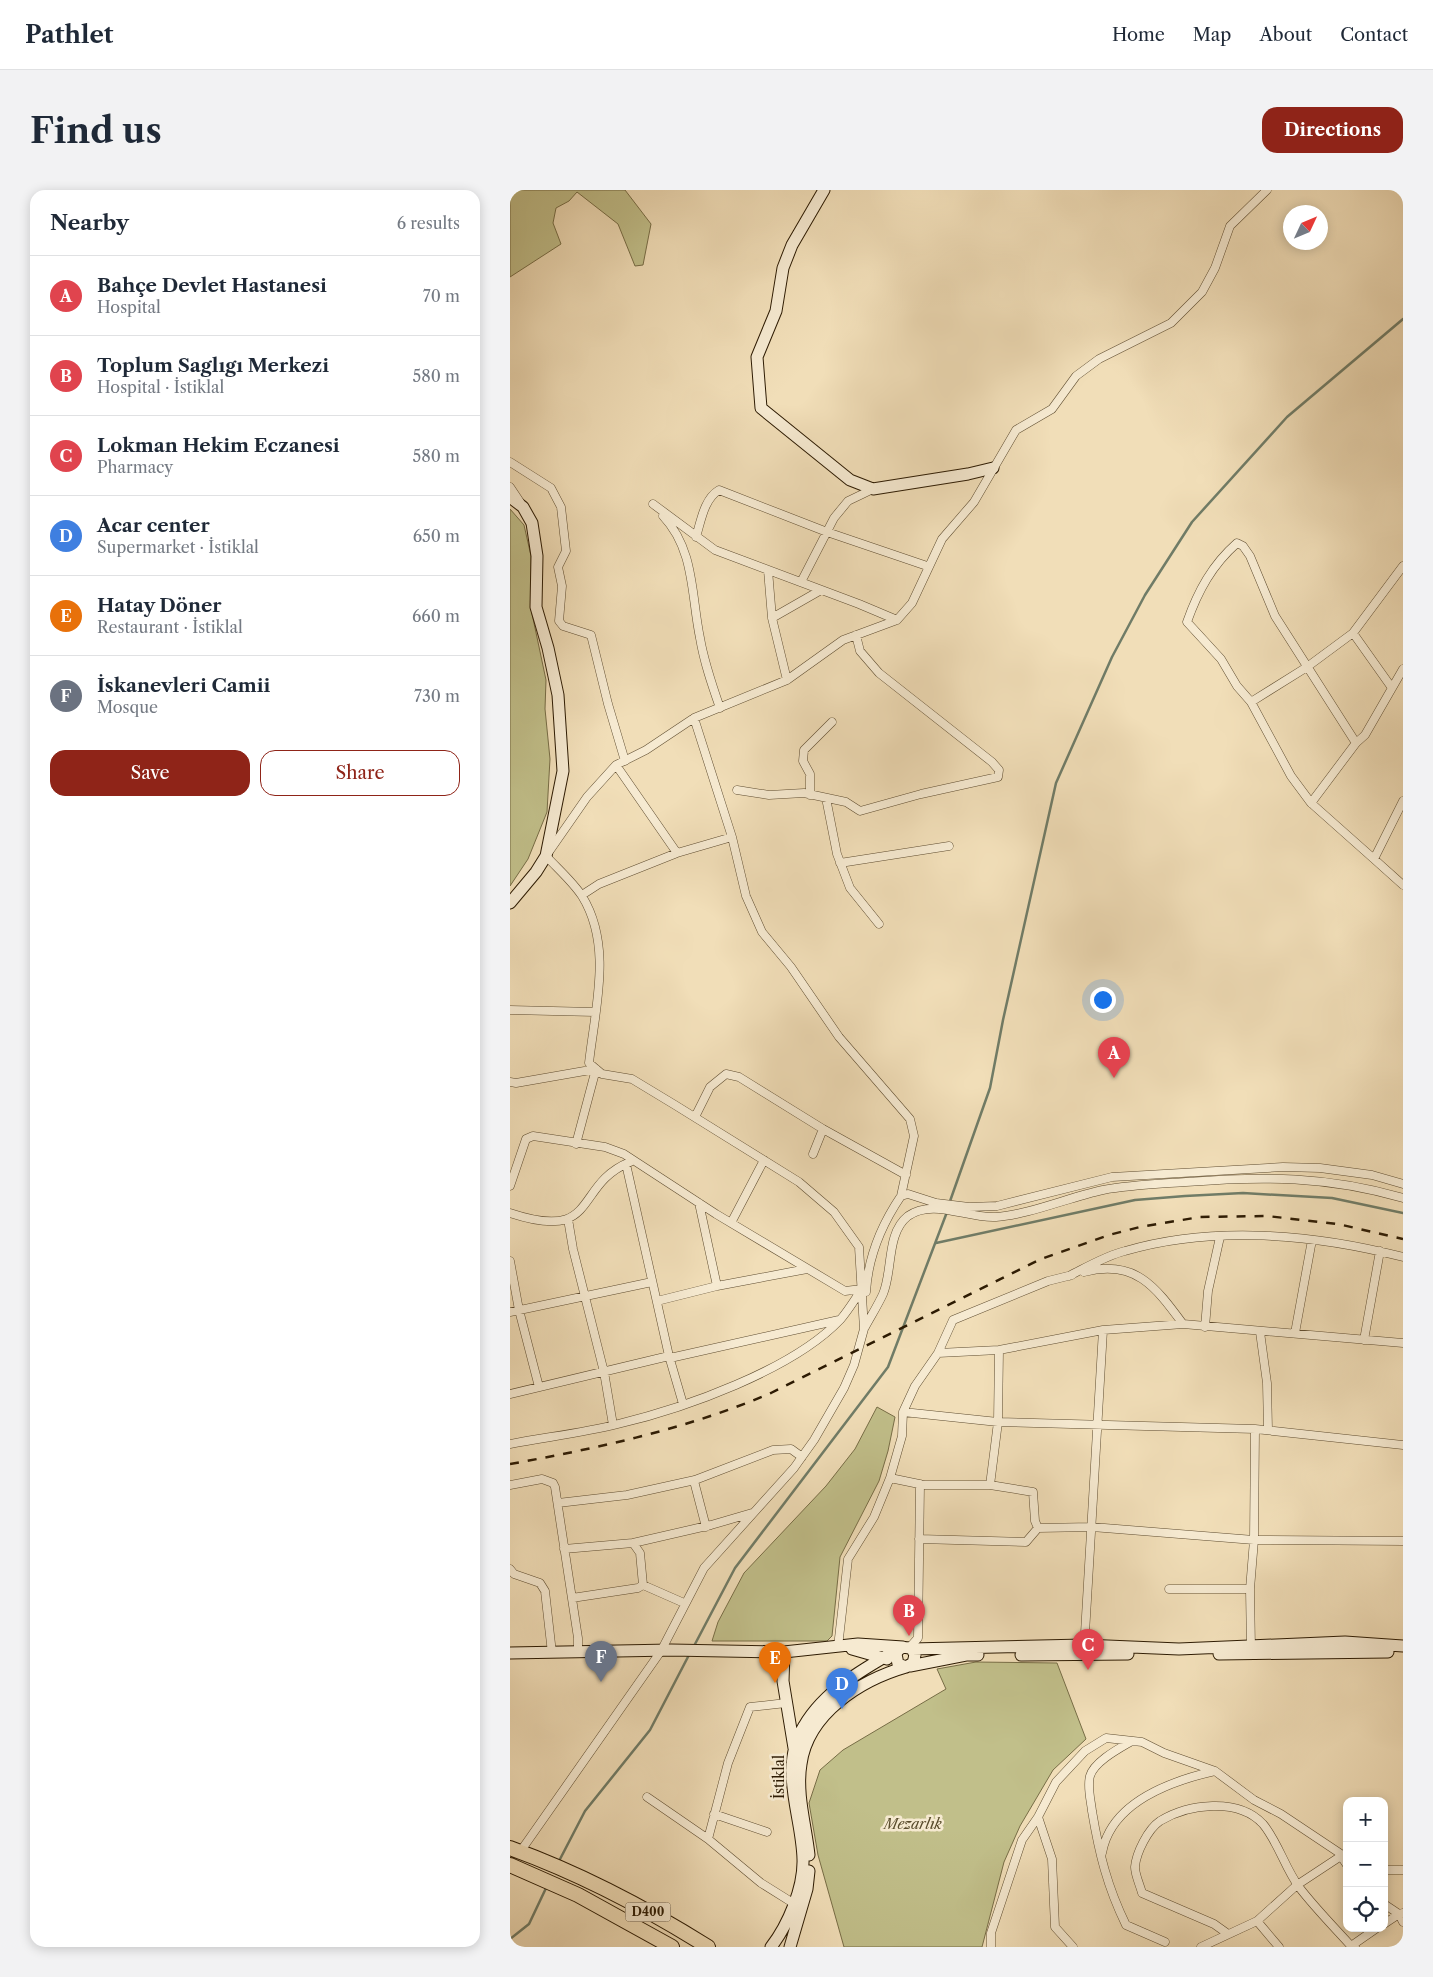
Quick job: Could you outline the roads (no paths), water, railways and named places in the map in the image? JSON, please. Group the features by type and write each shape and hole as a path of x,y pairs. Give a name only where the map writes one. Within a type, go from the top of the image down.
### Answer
{"highway":[{"name":"D400","path":"520,1851 586,1881 675,1926 708,1947"},
{"name":"D400","path":"510,1866 578,1895 672,1947"}],"street":[{"path":"824,190 792,245 783,268 776,311 757,356 761,408 850,480 873,490"},
{"path":"510,903 536,872 587,797 616,765 694,718 787,680 836,645 856,635 897,620 912,603 927,566 942,539 974,502 1016,430 1052,410 1076,376 1099,359 1171,323 1202,292 1215,268 1230,226 1267,190"},
{"path":"510,462 551,488 561,507 566,551 558,567 562,586 559,621 563,626 591,635 625,761"},
{"path":"801,582 834,518 848,501 873,490 993,468"},
{"path":"510,487 532,523 537,556 536,607 538,622 548,648 558,695 563,771 546,856"},
{"path":"696,537 704,509 712,494 719,490 827,532 927,566"},
{"path":"510,497 523,507"},
{"path":"720,708 708,673 699,636 692,576 684,547 673,527 653,504 715,550 897,620"},
{"path":"1356,743 1275,616 1250,556 1244,546 1237,543 1222,558 1205,581 1198,593 1188,622 1221,659 1237,686 1251,702 1291,776 1311,803 1403,885"},
{"path":"1251,702 1307,667 1353,633 1403,566"},
{"path":"768,570 772,618 787,680"},
{"path":"772,618 821,590"},
{"path":"1353,633 1392,688"},
{"path":"737,790 769,795 810,795 846,802 860,811 913,796 993,778 999,774 997,766 988,758 879,673 860,651 856,635"},
{"path":"1311,803 1356,743 1365,735 1403,669"},
{"path":"520,1851 666,1650 684,1604 704,1568 802,1457 844,1388 854,1365 864,1329 867,1275 881,1230 900,1196 914,1136 910,1119 839,1037 791,967 762,932 746,896 732,837 694,718"},
{"path":"810,795 810,774 803,761 804,750 832,722"},
{"path":"616,765 677,853"},
{"path":"826,798 831,833 850,888 879,924"},
{"path":"1374,859 1403,801"},
{"path":"582,895 599,884 677,853 732,837"},
{"path":"840,863 949,846"},
{"path":"546,856 582,895 596,926 600,964 589,1063 602,1074 632,1079 696,1117 799,1182 834,1212 859,1247 864,1329"},
{"path":"510,1010 595,1012"},
{"path":"510,1082 516,1083 596,1068"},
{"path":"576,1144 596,1068"},
{"path":"696,1117 710,1087 726,1074 739,1077 823,1129 906,1175"},
{"path":"813,1154 823,1129"},
{"path":"510,1186 526,1139 534,1136 605,1147 634,1161 731,1223 846,1291 862,1290"},
{"path":"731,1223 764,1160"},
{"path":"510,1213 546,1223 568,1219 580,1212 609,1175 634,1161"},
{"path":"626,1164 652,1282 683,1404"},
{"path":"967,1211 997,1206 1112,1178 1235,1169 1320,1168 1372,1175 1403,1184"},
{"path":"900,1196 908,1194 937,1206 998,1217 1103,1190 1230,1179 1278,1178 1333,1181 1403,1198"},
{"path":"699,1203 717,1286"},
{"path":"864,1329 884,1293 897,1230 909,1215 937,1206"},
{"path":"568,1219 573,1249 604,1372 613,1425"},
{"path":"1205,1327 1208,1291 1220,1236"},
{"path":"1069,1276 1123,1251 1159,1242 1220,1236 1287,1237 1380,1251 1403,1257"},
{"path":"1295,1333 1312,1240"},
{"path":"1364,1340 1380,1251"},
{"path":"510,1262 519,1310 539,1386"},
{"path":"838,1647 848,1559 874,1517 890,1478 902,1436 903,1412 915,1386 938,1353 954,1320 1048,1281 1099,1268 1119,1268 1141,1277 1163,1297 1183,1324"},
{"path":"657,1301 717,1286 807,1269"},
{"path":"510,1312 652,1282"},
{"path":"510,1444 613,1425 683,1404 756,1376 802,1351 840,1320 862,1290"},
{"path":"510,1394 840,1320"},
{"path":"938,1353 998,1350 1103,1330 1183,1324 1403,1343"},
{"path":"1084,1650 1103,1330"},
{"path":"1260,1332 1267,1383 1268,1430"},
{"path":"990,1485 998,1422 998,1350"},
{"path":"903,1412 998,1422 1098,1423 1255,1429 1403,1445"},
{"path":"1251,1650 1250,1589 1254,1540 1255,1429"},
{"path":"558,1503 627,1495 694,1481 773,1450 791,1449 802,1457"},
{"path":"890,1478 920,1484 990,1485 1033,1492 1035,1520 1038,1528"},
{"path":"510,1485 547,1480 555,1487 572,1598 578,1653"},
{"path":"694,1481 706,1527"},
{"path":"905,1665 895,1657 918,1638 920,1484"},
{"path":"564,1549 633,1542 706,1527 754,1512"},
{"path":"919,1539 1026,1542 1038,1528 1092,1527 1254,1540 1403,1541"},
{"path":"633,1542 640,1553 643,1585"},
{"path":"510,1569 514,1574 540,1583 545,1591 552,1653"},
{"path":"643,1585 684,1604"},
{"path":"572,1598 638,1588 643,1585"},
{"path":"1169,1589 1250,1589"},
{"path":"510,1653 666,1650 784,1652 858,1644 906,1648 1084,1650 1251,1650 1403,1646"},
{"path":"838,1647 905,1665"},
{"path":"1345,1647 1403,1651"},
{"path":"905,1665 915,1658 906,1648"},
{"name":"İstiklal","path":"771,1947 781,1934 793,1903 798,1889 803,1860 792,1777 794,1748 804,1725 828,1696 884,1658 906,1648"},
{"path":"790,1947 806,1889 810,1862 800,1796 801,1764 809,1736 823,1716 858,1688 882,1674 905,1665 966,1655 1084,1650"},
{"path":"784,1652 783,1680 794,1748"},
{"path":"708,1839 728,1763 750,1707 786,1703"},
{"path":"992,1947 991,1933 1022,1840 1038,1817 1056,1782 1085,1751 1106,1738 1142,1742 1164,1753 1215,1771 1254,1800 1281,1814 1343,1856"},
{"path":"1130,1742 1106,1756 1090,1776 1089,1792 1100,1860 1106,1880 1126,1925 1165,1942"},
{"path":"1100,1860 1104,1844 1131,1806 1162,1786 1215,1771"},
{"path":"647,1797 708,1839 761,1883 793,1903"},
{"path":"1228,1934 1214,1924 1142,1893 1135,1868 1140,1848 1157,1823 1175,1812 1202,1806 1223,1807 1249,1813 1263,1824 1297,1885 1353,1947 1354,1944 1371,1932"},
{"path":"714,1814 767,1832"},
{"path":"1038,1817 1052,1859 1055,1927 1073,1947"},
{"path":"1206,1946 1257,1922 1297,1885 1343,1858"},
{"path":"1388,1870 1403,1870"},
{"path":"1388,1906 1401,1913 1403,1922"},
{"path":"1388,1921 1401,1913"},
{"path":"1257,1922 1279,1947"}],"waterway":[{"path":"949,1204 990,1088 1003,1020 1056,783 1112,657 1145,595 1192,522 1287,417 1403,319"},
{"path":"936,1243 1135,1200 1185,1196 1243,1193 1332,1198 1403,1213"},
{"path":"694,1646 735,1568 888,1367 947,1212"},
{"path":"558,1863 585,1811 650,1730 690,1653"},
{"path":"510,1939 529,1924 547,1886"}],"railway":[{"path":"510,1464 642,1436 739,1406 771,1393 1041,1259 1109,1235 1140,1227 1200,1217 1267,1216 1338,1224 1403,1239"}],"place":[{"name":"Bahçe Devlet Hastanesi","path":"1114,1078"},
{"name":"Toplum Saglıgı Merkezi","path":"909,1636"},
{"name":"Lokman Hekim Eczanesi","path":"1088,1670"},
{"name":"İskanevleri Camii","path":"601,1682"},
{"name":"Hatay Döner","path":"775,1683"},
{"name":"Acar center","path":"842,1709"}],"park label":[{"name":"Mezarlık","path":"913,1824"}]}
